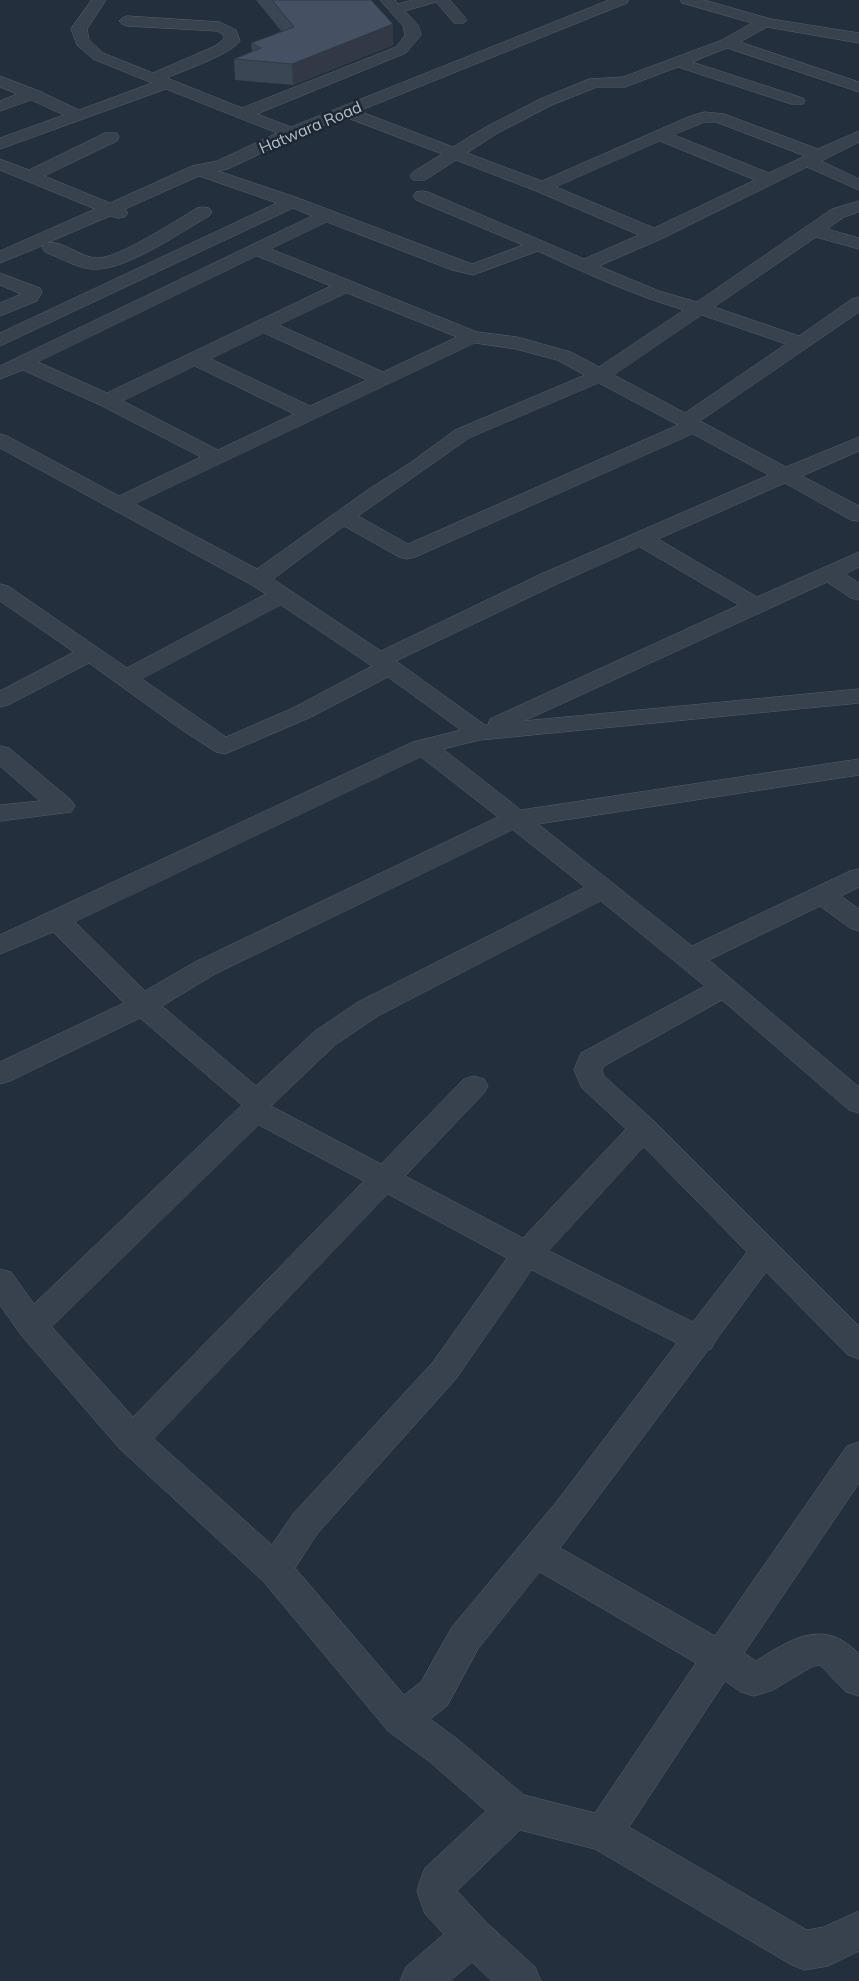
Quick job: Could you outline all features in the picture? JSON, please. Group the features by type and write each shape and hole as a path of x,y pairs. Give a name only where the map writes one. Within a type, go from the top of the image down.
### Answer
{"street":[{"path":"99,0 79,29 82,42 98,56 291,133"},
{"path":"391,4 430,0"},
{"path":"442,0 459,20"},
{"name":"Hatwara Road","path":"116,212 291,133 622,0"},
{"path":"687,0 764,22 859,38"},
{"path":"244,113 401,50 413,35 410,24 391,4"},
{"path":"0,144 78,115 160,81 232,41 231,33 220,27 127,21"},
{"path":"419,176 453,153 546,102 594,82 625,82 727,43 764,22"},
{"path":"773,56 816,32"},
{"path":"727,43 773,56 858,85"},
{"path":"678,62 797,101"},
{"path":"0,81 78,115"},
{"path":"0,106 33,94"},
{"path":"346,112 542,187 655,235"},
{"path":"542,187 704,117 718,117 812,158 859,185"},
{"path":"660,135 769,179"},
{"path":"584,266 655,235 859,136"},
{"path":"30,176 111,137"},
{"path":"0,164 116,212"},
{"path":"211,170 458,266 473,270 539,245"},
{"path":"422,196 652,295 698,308 801,343"},
{"path":"0,340 292,202"},
{"path":"258,579 376,493 417,467 462,434 599,376 838,213 859,206"},
{"path":"110,229 116,212"},
{"path":"0,258 116,212"},
{"path":"51,248 98,264 108,262 203,212"},
{"path":"0,373 327,215"},
{"path":"0,271 51,248 110,229 147,242"},
{"path":"814,230 859,244"},
{"path":"256,249 473,337 517,343 564,356 859,515"},
{"path":"0,279 33,292 30,297 0,310"},
{"path":"107,401 346,286"},
{"path":"344,517 407,552 690,424 859,303"},
{"path":"264,326 382,379"},
{"path":"119,504 308,413 473,337"},
{"path":"196,359 308,413"},
{"path":"22,362 107,401 216,457"},
{"path":"0,440 258,579 384,664 480,733"},
{"path":"1,593 126,678 192,729 224,748 301,713 384,664 549,579 859,443"},
{"path":"641,538 756,606"},
{"path":"480,733 859,559"},
{"path":"828,574 859,593"},
{"path":"126,678 282,595"},
{"path":"0,700 90,653"},
{"path":"0,944 57,920 422,746 480,733 859,696"},
{"path":"422,746 690,958 859,1103"},
{"path":"0,753 62,806 0,813"},
{"path":"0,1074 143,1004 205,968 515,819 859,767"},
{"path":"690,958 824,896 859,877"},
{"path":"32,1326 325,1038 368,1009 603,889"},
{"path":"824,896 859,922"},
{"path":"57,920 143,1004 256,1107 527,1254 700,1340"},
{"path":"723,988 591,1060 588,1070 592,1080 644,1129 859,1346"},
{"path":"132,1439 169,1404 474,1086"},
{"path":"275,1570 305,1524 444,1371 527,1254 644,1129"},
{"path":"401,1720 434,1694 465,1638 570,1510 700,1340 764,1252"},
{"path":"0,1280 32,1326 132,1439 275,1570 401,1720 443,1750 514,1810 603,1833 804,1950 828,1946 859,1930"},
{"path":"603,1833 720,1658 859,1456"},
{"path":"536,1552 720,1658 754,1680 812,1648 824,1649 842,1661 859,1680"},
{"path":"514,1810 440,1881 437,1891 439,1901 472,1936 522,1981"},
{"path":"420,1981 472,1936"}],"building":[{"path":"272,0 371,0 393,24 292,64 234,59 261,48 251,43 294,27"}]}
